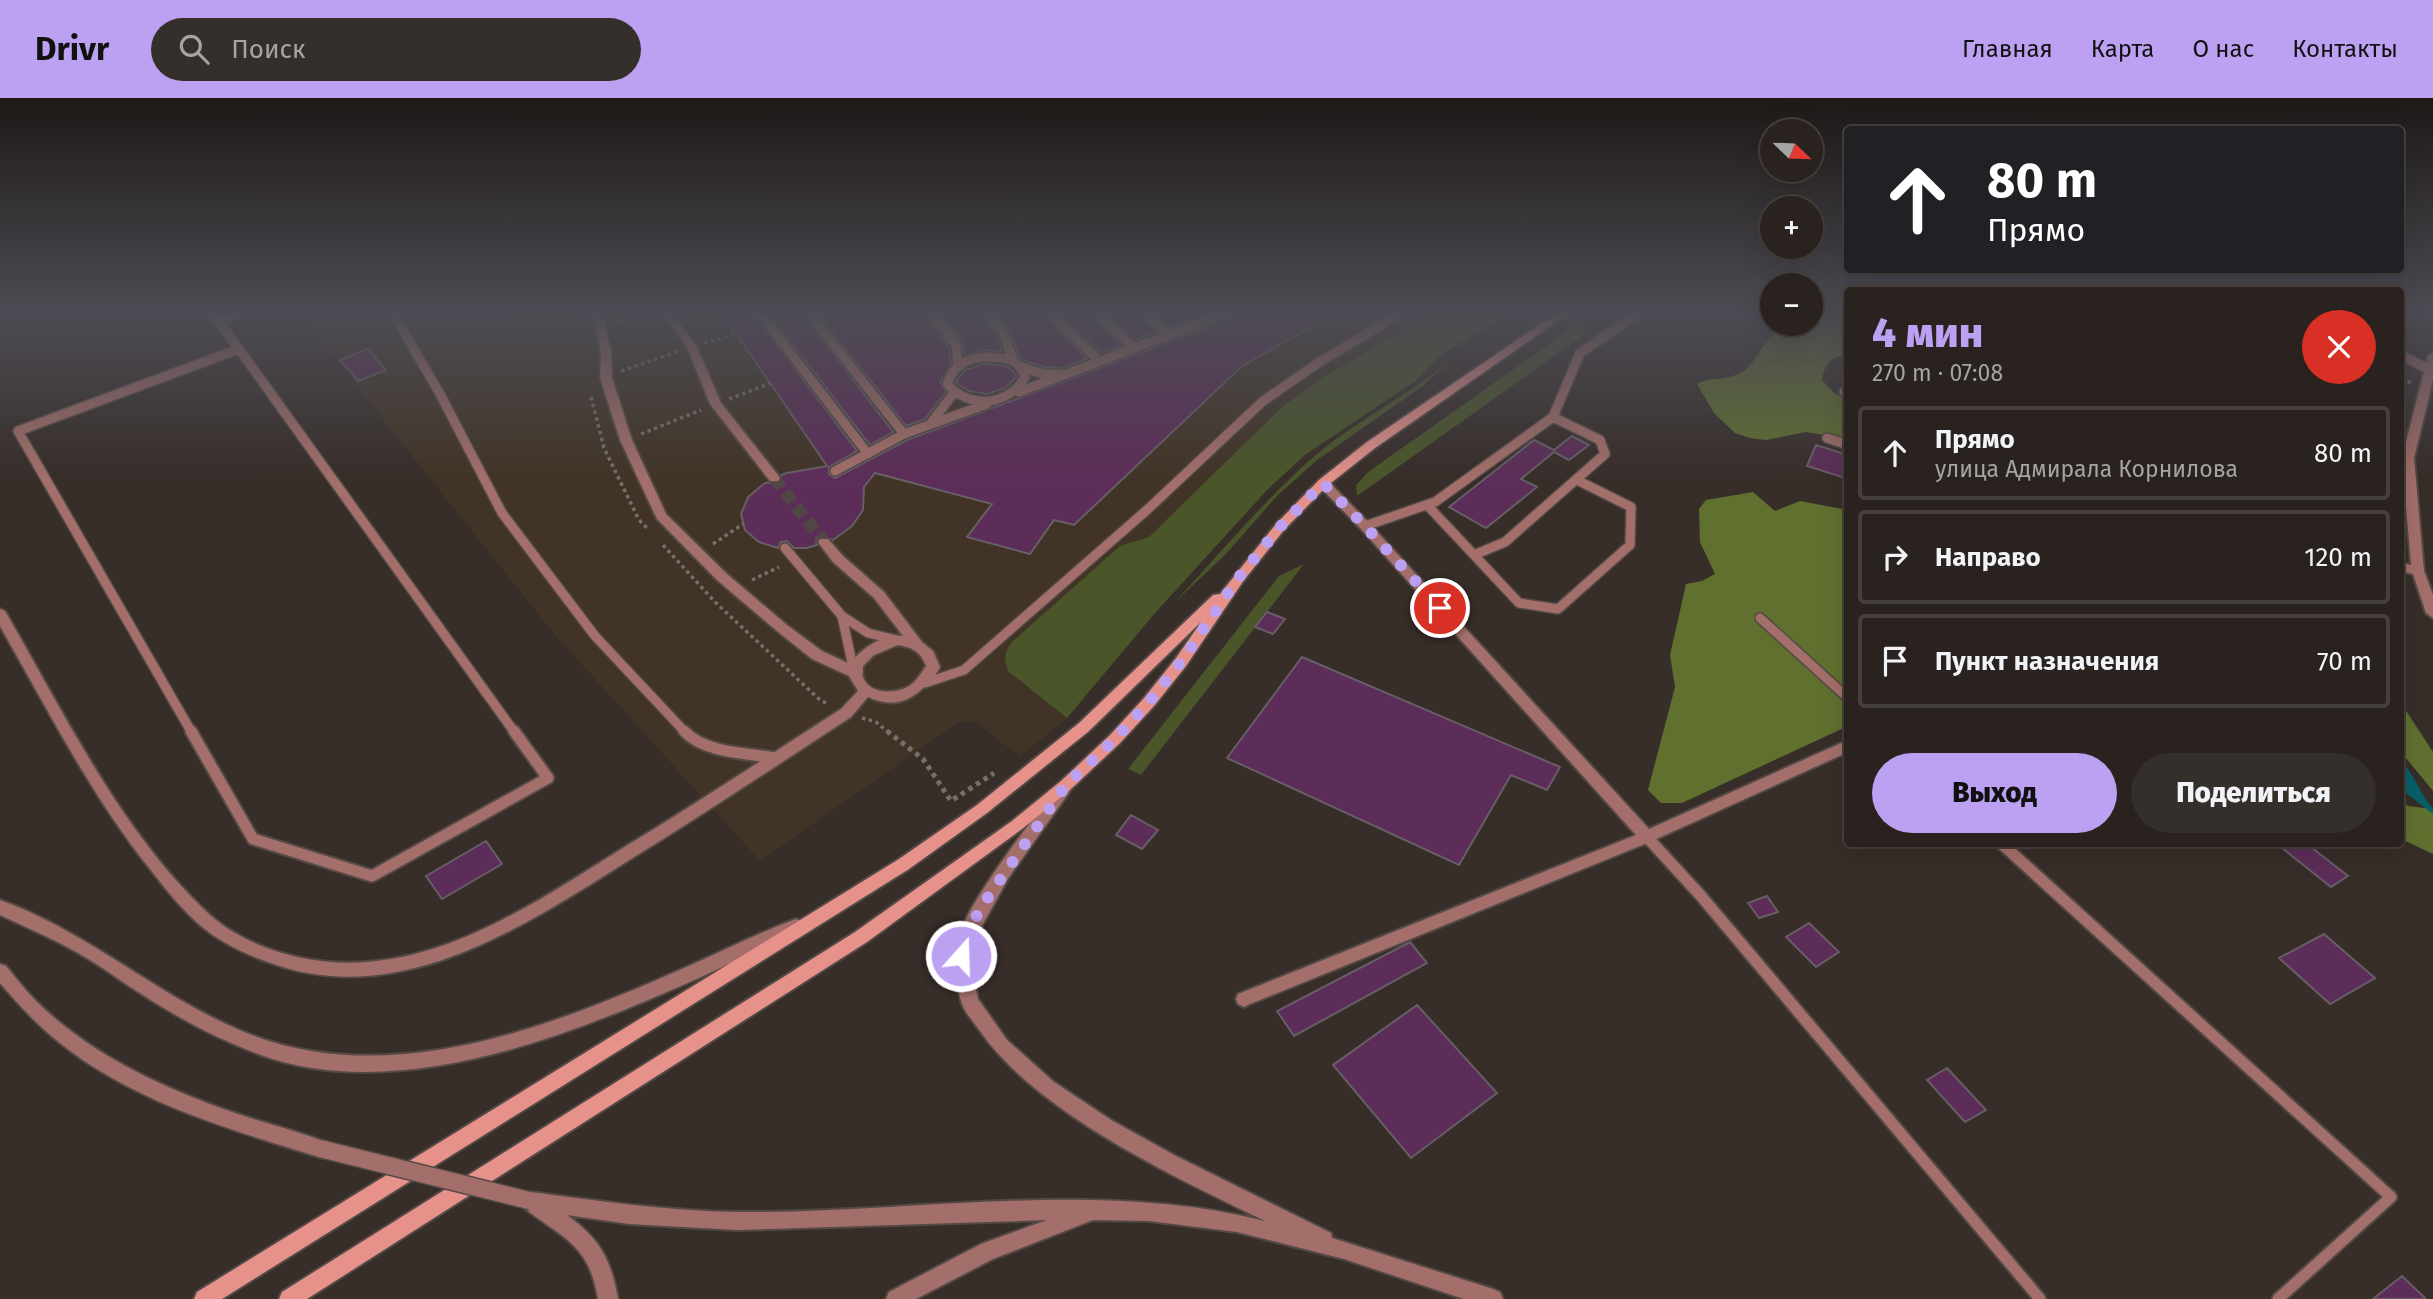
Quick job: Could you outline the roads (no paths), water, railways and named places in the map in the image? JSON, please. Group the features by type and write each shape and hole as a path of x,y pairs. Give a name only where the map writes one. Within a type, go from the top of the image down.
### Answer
{"main road":[{"path":"289,1299 861,937 959,868 1066,785 1115,739 1181,662 1239,577 1280,527 1323,483 1371,445 1482,369"},
{"path":"204,1299 904,864 1044,761 1084,727 1239,577"}],"street":[{"path":"606,369 606,377 626,440 661,516 722,577 782,628 817,655 854,672"},
{"path":"701,369 716,404 775,478"},
{"path":"2431,370 2407,458 2418,571 2433,614"},
{"path":"1323,483 1647,837"},
{"path":"824,542 838,559 879,596 916,643 929,653 933,667 925,683 907,695 884,698 865,692 856,683 854,672 861,656 877,645 897,640 916,643"},
{"path":"2404,568 2418,571"},
{"path":"0,614 134,839 205,921 250,950 300,966 327,969 381,967 419,961 479,939 515,921 656,837 846,713 865,692"},
{"path":"1244,999 1647,837 1844,748"},
{"path":"1066,785 982,906 968,932 961,956 961,975 969,1001 980,1021 1023,1068 1132,1143 1344,1250"},
{"path":"0,907 92,952 159,996 225,1031 276,1052 307,1060 344,1064 416,1060 506,1042 649,990 826,912"},
{"path":"0,971 36,1013 74,1046 124,1076 178,1102 322,1149 531,1201 629,1215 737,1221 1094,1211 1149,1212 1237,1223 1344,1250 1493,1299"},
{"path":"531,1201 595,1251 603,1270 608,1299"},
{"path":"896,1299 988,1251 1094,1211"}],"lane":[{"path":"185,369 18,431 253,839 372,876 548,778 253,369"},
{"path":"426,369 502,513 595,636 693,740 715,748 776,758"},
{"path":"803,369 868,454"},
{"path":"853,369 904,434"},
{"path":"953,369 949,374 947,384 953,394 965,400 997,401"},
{"path":"1012,395 1022,386 1026,377 1022,369"},
{"path":"1026,369 1043,374 1066,373"},
{"path":"835,471 904,434 1077,369"},
{"path":"925,683 964,670 1148,509 1263,401 1309,369"},
{"path":"1365,526 1427,505 1444,496 1553,417 1574,369"},
{"path":"930,424 953,394"},
{"path":"1474,555 1505,542 1605,454 1600,440 1553,417"},
{"path":"1827,438 1844,444"},
{"path":"1427,505 1519,603 1558,609 1630,545 1631,507 1577,480"},
{"path":"785,548 842,616 868,633 897,640"},
{"path":"842,616 854,672"},
{"path":"1760,618 1844,694"},
{"path":"933,667 964,670"},
{"path":"1647,837 1710,907 2040,1299"},
{"path":"2004,847 2391,1196 2278,1299"}],"water":[{"path":"2404,765 2433,809 2433,814 2404,791"}],"tunnel":[{"path":"774,478 824,542"}]}
